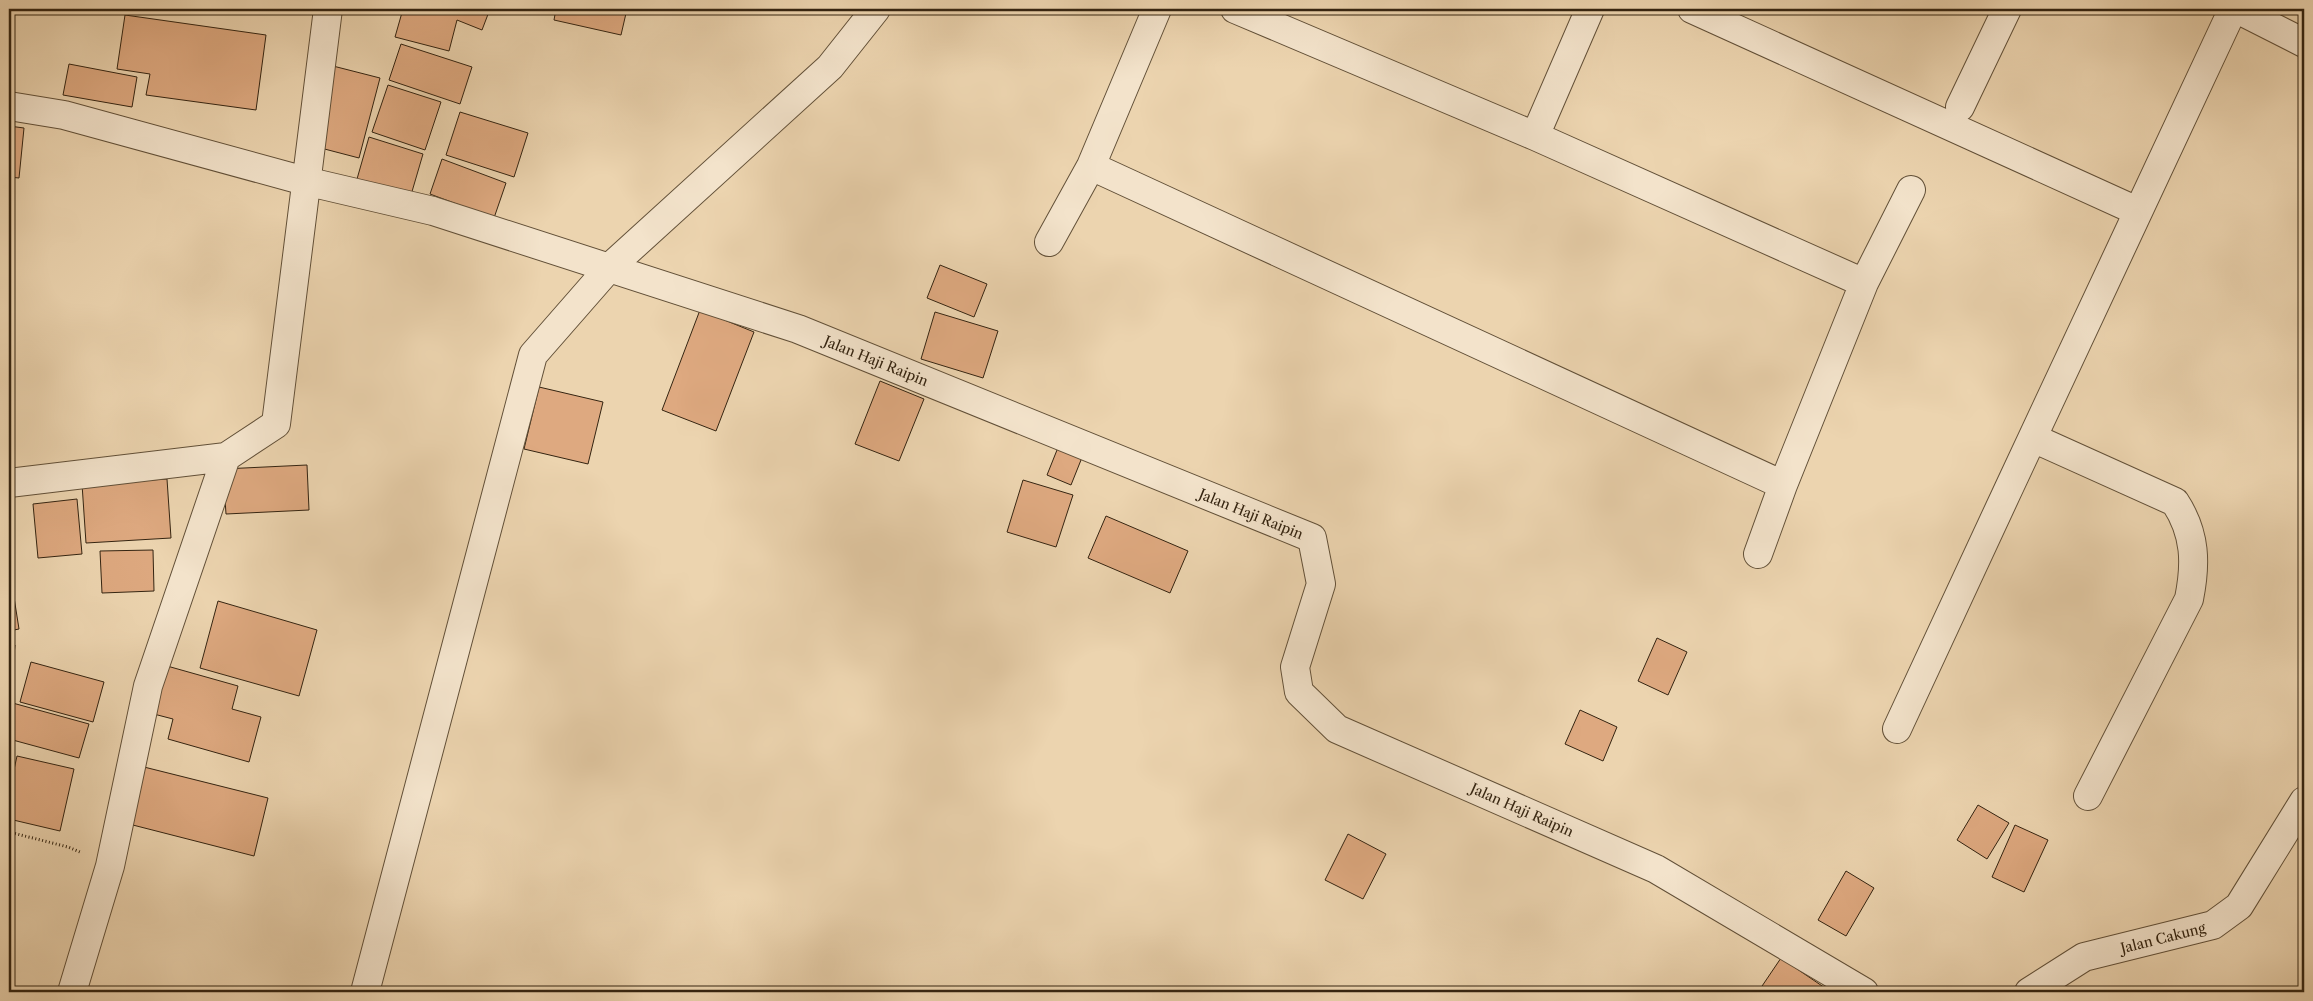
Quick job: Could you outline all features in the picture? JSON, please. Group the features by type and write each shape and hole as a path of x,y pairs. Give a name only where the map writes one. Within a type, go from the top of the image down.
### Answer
{"street":[{"path":"9,483 226,457 276,424 328,9"},
{"path":"365,992 533,355 610,268 830,67 876,9"},
{"path":"1050,242 1091,166 1157,9"},
{"path":"1235,9 1535,136 1864,283"},
{"path":"1535,136 1590,9"},
{"path":"1692,9 2136,211"},
{"path":"1960,107 2007,9"},
{"path":"1897,729 2033,438 2136,211 2235,9 2304,43"},
{"path":"9,106 64,115 306,181 433,211 610,268"},
{"path":"1091,166 1783,485"},
{"path":"1758,554 1783,485 1864,283 1911,190"},
{"name":"Jalan Haji Raipin","path":"610,268 798,329 1312,538 1321,584 1295,666 1299,692 1337,729 1656,870 1864,992"},
{"path":"2033,438 2175,502 2184,516 2191,540 2195,572 2190,599 2088,796"},
{"path":"72,992 110,866 148,686 226,457"},
{"name":"Jalan Cakung","path":"2029,992 2084,957 2213,925 2238,906 2304,801"}],"path":[{"path":"9,836 13,833 68,847 110,866"}],"building":[{"path":"403,9 490,9 482,30 457,20 449,51 395,37"},
{"path":"556,9 627,9 621,35 554,20"},
{"path":"125,15 266,35 256,110 146,95 150,74 117,69"},
{"path":"401,44 472,67 460,104 389,80"},
{"path":"69,64 137,77 132,107 63,95"},
{"path":"333,66 380,78 359,158 313,146"},
{"path":"388,85 441,102 425,150 372,132"},
{"path":"460,112 528,133 514,177 446,155"},
{"path":"9,126 24,128 19,178 9,177"},
{"path":"369,137 423,154 411,195 357,179"},
{"path":"442,159 506,183 494,218 430,194"},
{"path":"940,265 987,284 974,317 927,298"},
{"path":"700,310 754,332 716,431 662,410"},
{"path":"935,312 998,331 983,378 921,359"},
{"path":"880,381 924,399 899,461 855,444"},
{"path":"539,387 603,402 588,464 524,449"},
{"path":"9,415 13,415 13,469 9,469"},
{"path":"1061,440 1085,450 1071,485 1047,475"},
{"path":"307,465 309,510 226,514 223,469"},
{"path":"167,479 171,538 86,543 82,484"},
{"path":"1023,480 1073,495 1056,547 1007,532"},
{"path":"77,499 82,554 38,558 33,504"},
{"path":"1106,516 1188,551 1170,593 1088,558"},
{"path":"153,550 154,591 102,593 100,551"},
{"path":"13,591 19,629 9,631 9,592"},
{"path":"218,601 317,630 299,696 200,668"},
{"path":"1657,638 1687,652 1668,695 1638,681"},
{"path":"9,645 15,645 10,695 9,695"},
{"path":"31,662 104,682 93,722 20,702"},
{"path":"160,664 238,686 232,709 261,717 249,762 168,739 173,719 146,712"},
{"path":"9,702 89,724 79,758 9,739"},
{"path":"1580,710 1617,727 1603,761 1565,744"},
{"path":"17,756 74,769 60,831 9,819 9,793"},
{"path":"140,766 268,798 254,856 125,823"},
{"path":"1978,805 2009,823 1987,859 1957,840"},
{"path":"2015,825 2048,840 2024,892 1992,877"},
{"path":"1348,834 1386,854 1363,899 1325,880"},
{"path":"1846,871 1874,888 1846,936 1818,920"},
{"path":"1781,958 1828,990 1826,992 1758,992"}]}
